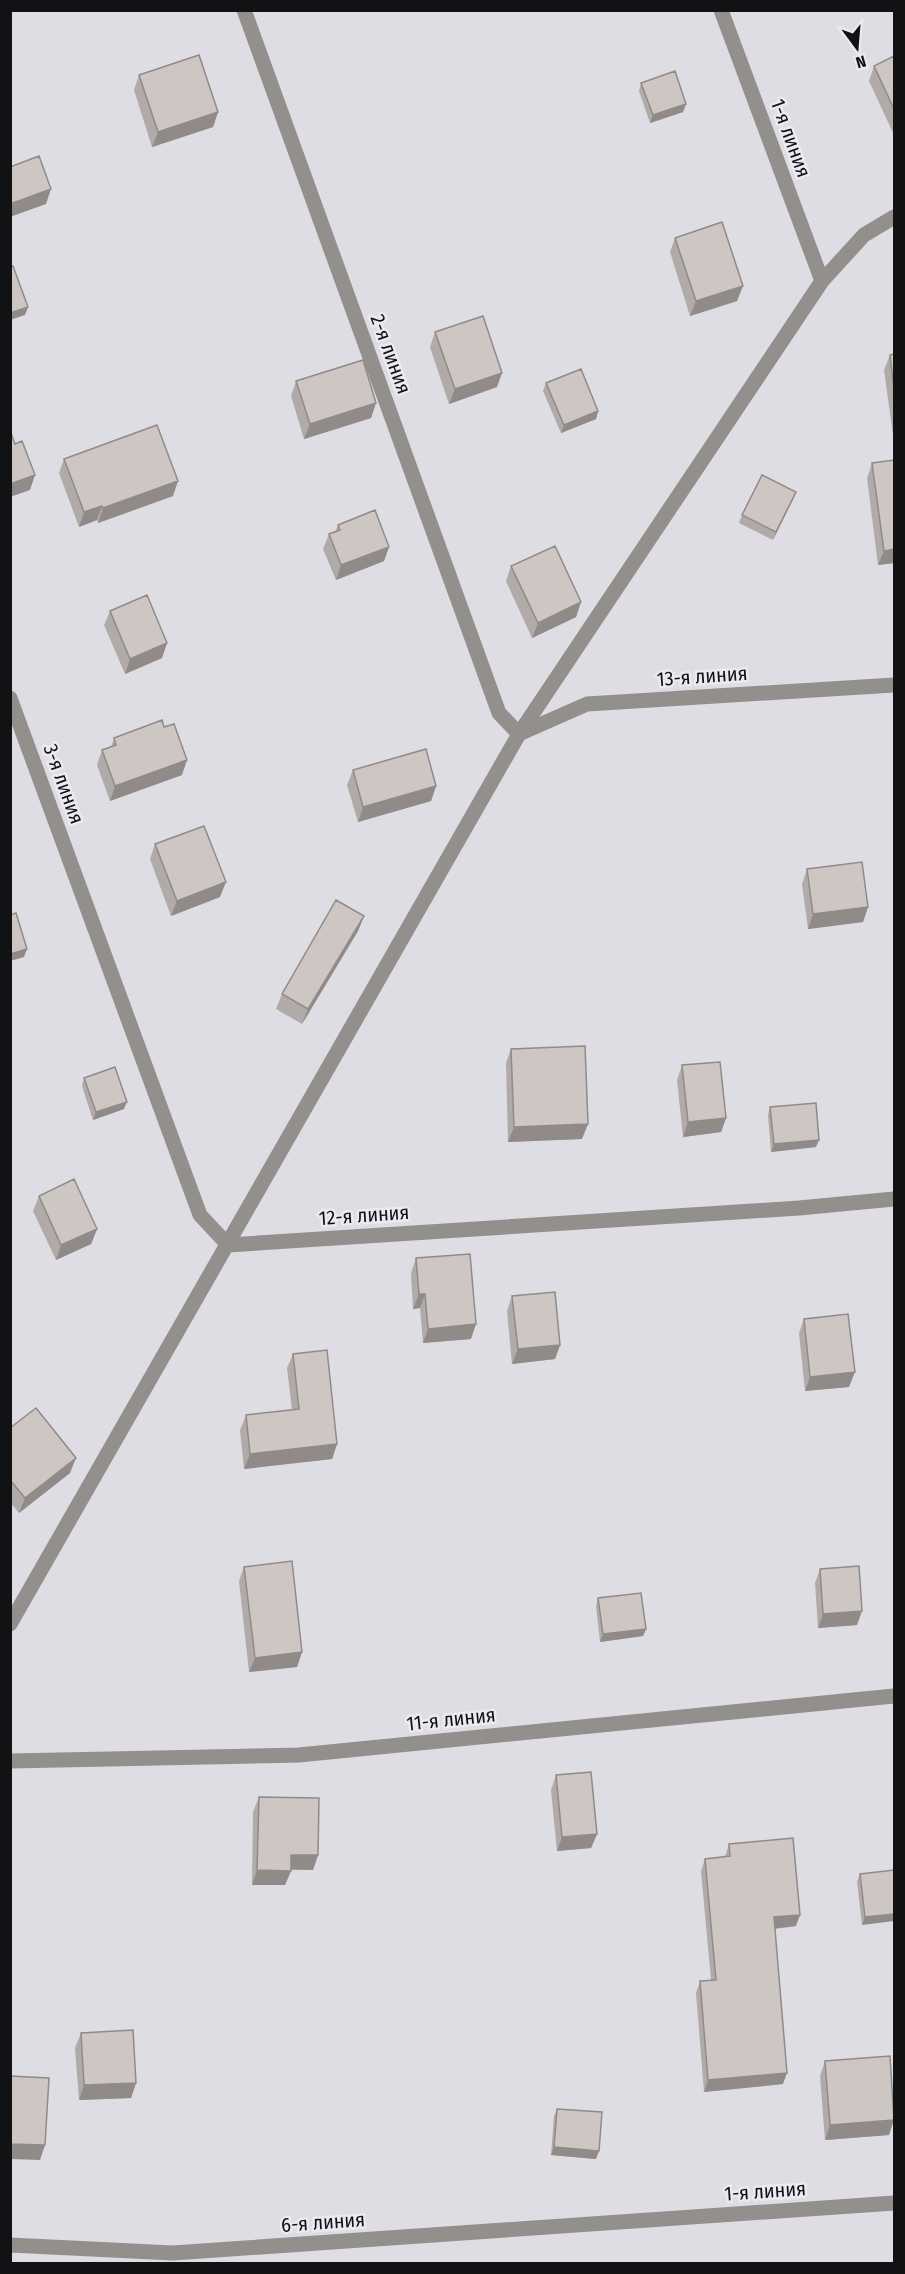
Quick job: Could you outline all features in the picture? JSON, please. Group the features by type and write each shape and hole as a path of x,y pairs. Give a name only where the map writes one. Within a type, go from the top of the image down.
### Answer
{"street":[{"name":"2-я линия","path":"244,10 499,713 519,734"},
{"name":"1-я линия","path":"721,10 822,281"},
{"path":"10,1624 519,734 822,281 864,235 894,217"},
{"name":"13-я линия","path":"519,734 587,704 894,685"},
{"name":"3-я линия","path":"10,698 200,1215 228,1245"},
{"name":"12-я линия","path":"228,1245 799,1208 894,1199"},
{"name":"11-я линия","path":"10,1761 299,1755 894,1696"},
{"name":"1-я линия","path":"638,2221 894,2203"},
{"name":"6-я линия","path":"10,2245 173,2253 638,2221"}],"building":[{"path":"199,55 218,112 158,132 139,75"},
{"path":"894,56 894,109 874,66"},
{"path":"675,71 686,104 653,115 641,83"},
{"path":"39,156 51,189 10,204 10,167"},
{"path":"722,222 743,286 696,301 675,238"},
{"path":"13,266 28,307 10,313 10,267"},
{"path":"483,316 502,373 455,389 435,332"},
{"path":"894,354 894,389 890,355"},
{"path":"363,360 376,403 310,424 296,381"},
{"path":"581,369 598,411 564,425 546,383"},
{"path":"157,425 178,481 103,508 102,506 84,512 64,459"},
{"path":"10,430 15,444 22,441 35,475 10,484"},
{"path":"894,460 894,549 884,551 872,463"},
{"path":"762,475 796,492 776,532 742,515"},
{"path":"375,510 389,547 341,565 329,534 340,530 338,525"},
{"path":"555,546 581,602 538,623 511,566"},
{"path":"147,595 167,643 130,659 110,611"},
{"path":"162,720 164,727 174,724 187,760 115,786 102,750 116,745 114,738"},
{"path":"426,749 436,786 363,807 353,770"},
{"path":"204,826 226,882 177,901 155,844"},
{"path":"862,862 868,907 813,914 807,869"},
{"path":"336,900 364,916 308,1009 282,994"},
{"path":"16,913 27,949 10,954 10,915"},
{"path":"585,1046 588,1124 514,1127 511,1049"},
{"path":"720,1062 726,1118 688,1122 682,1065"},
{"path":"115,1067 127,1102 96,1112 84,1078"},
{"path":"816,1103 819,1140 774,1144 770,1107"},
{"path":"74,1179 97,1229 61,1245 39,1196"},
{"path":"470,1254 476,1324 428,1329 425,1294 419,1294 416,1258"},
{"path":"555,1292 560,1345 518,1349 512,1296"},
{"path":"848,1314 855,1372 810,1377 804,1319"},
{"path":"327,1350 337,1444 250,1454 246,1415 299,1409 293,1354"},
{"path":"36,1408 76,1458 25,1498 10,1480 10,1428"},
{"path":"292,1561 302,1652 255,1658 244,1567"},
{"path":"859,1566 862,1611 823,1614 820,1569"},
{"path":"641,1593 646,1629 603,1634 598,1598"},
{"path":"591,1772 597,1834 562,1837 556,1775"},
{"path":"259,1797 319,1798 318,1855 291,1855 291,1871 257,1870"},
{"path":"793,1838 800,1915 774,1917 787,2073 708,2080 700,1981 716,1980 705,1859 730,1856 729,1844"},
{"path":"894,1870 894,1914 865,1917 860,1874"},
{"path":"133,2030 136,2083 84,2085 81,2033"},
{"path":"890,2056 894,2120 830,2125 825,2061"},
{"path":"10,2076 49,2078 45,2145 10,2144"},
{"path":"557,2109 602,2112 599,2151 554,2147"}]}
